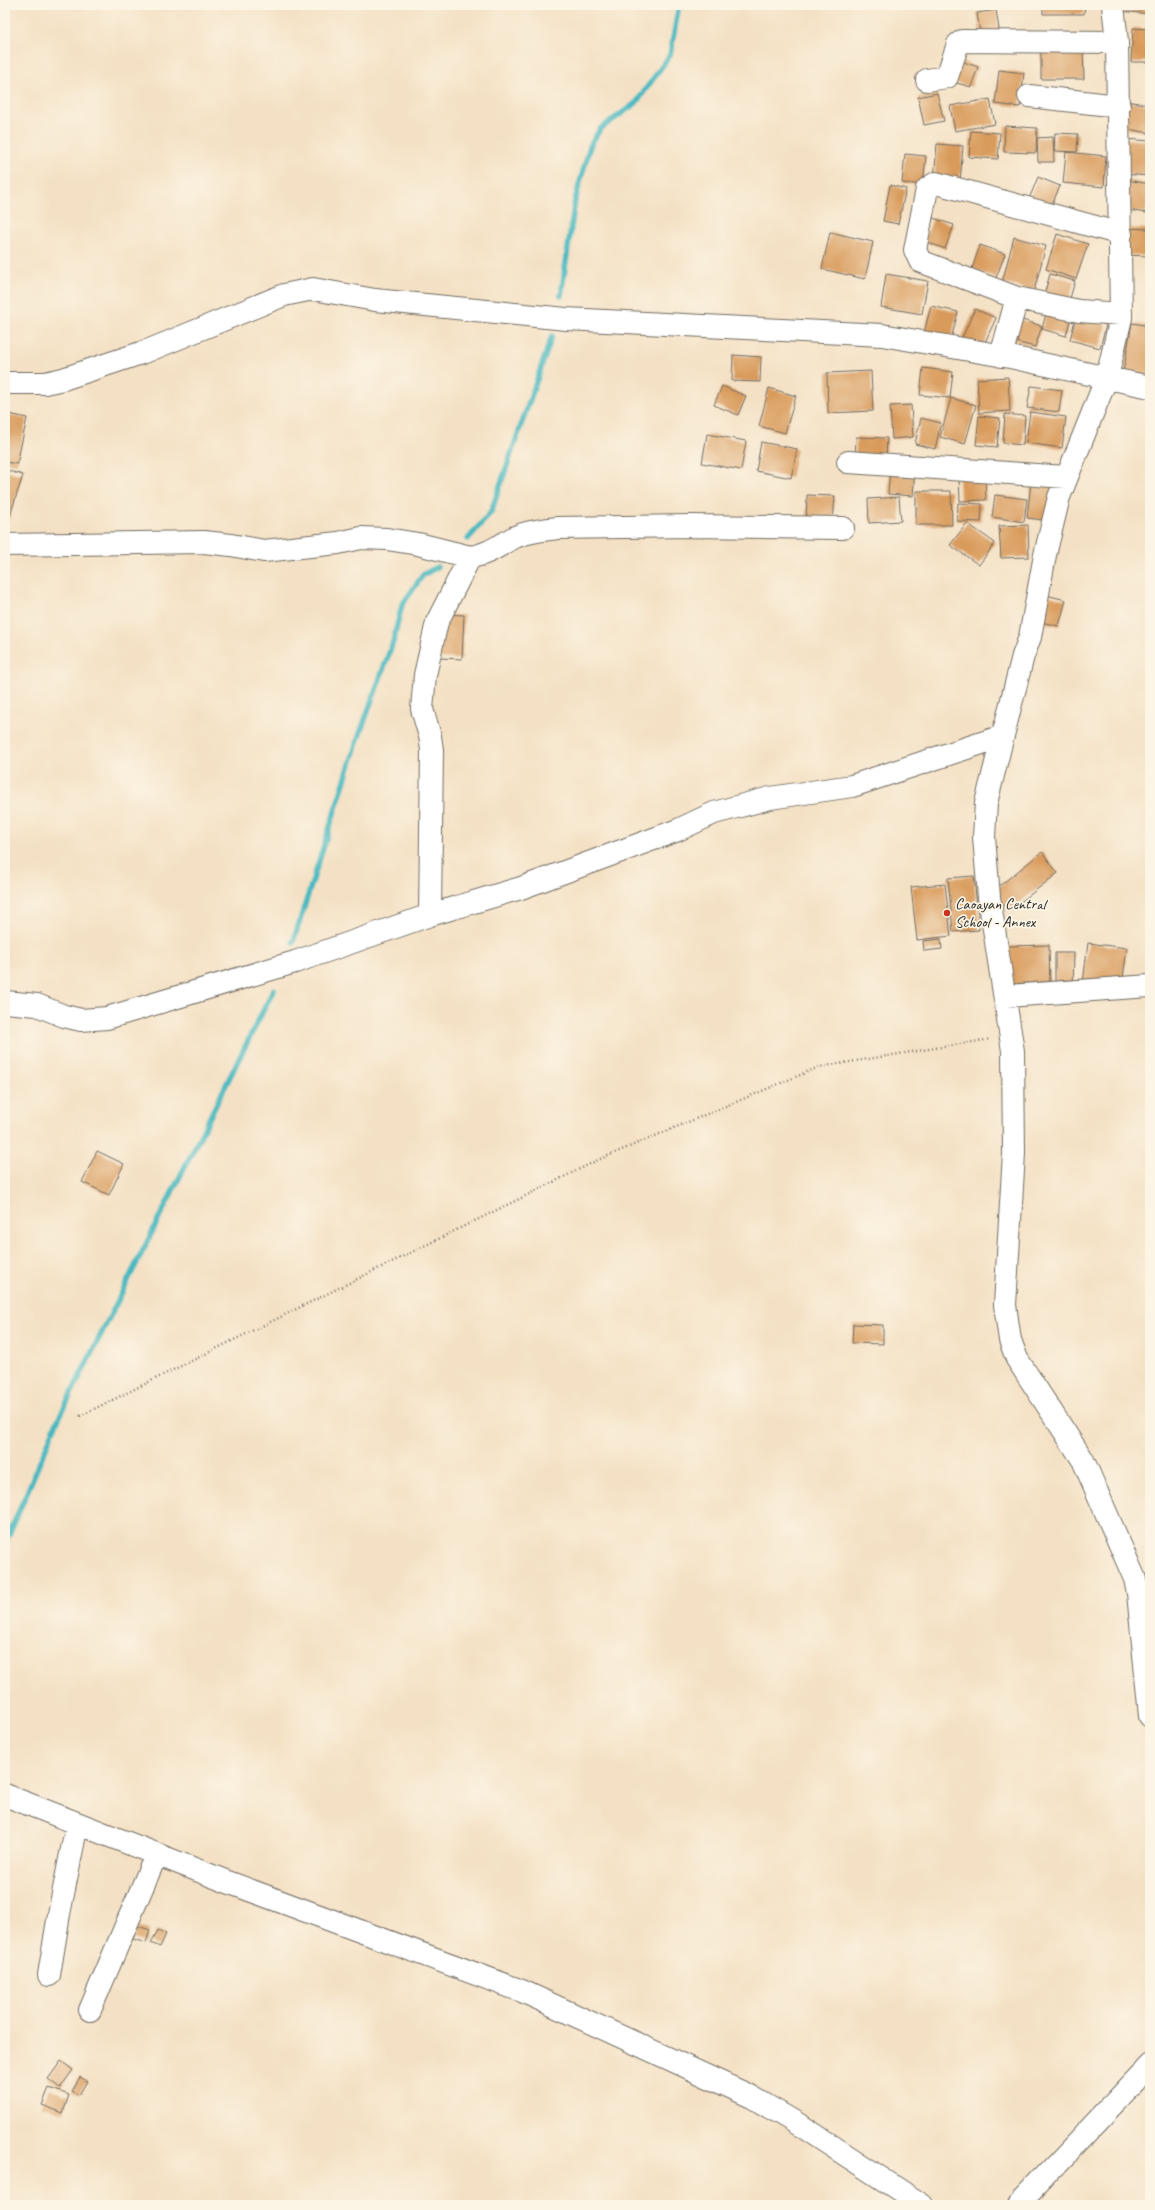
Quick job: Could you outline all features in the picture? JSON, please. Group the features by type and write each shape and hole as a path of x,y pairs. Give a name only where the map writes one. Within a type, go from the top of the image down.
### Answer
{"street":[{"path":"1113,5 1117,42 1121,314 1107,377 1066,477 1045,554 1030,637 1023,656 986,803 984,837 990,897 1006,996 1013,1051 1014,1153 1005,1305 1010,1340 1017,1359 1083,1460 1135,1579 1138,1593 1150,1716"},
{"path":"927,80 947,77 958,44 962,42 1117,42"},
{"path":"1028,96 1118,106"},
{"path":"1121,234 936,183 927,189 915,250 920,261 1017,298 1079,311 1121,314"},
{"path":"5,383 45,383 63,379 146,351 284,295 313,289 375,300 566,319 882,335 1001,356 1150,387"},
{"path":"1001,356 1017,298"},
{"path":"848,462 1066,477"},
{"path":"5,546 204,542 231,545 264,552 338,543 361,538 387,539 418,544 470,557 478,556 517,536 537,530 557,528 690,526 843,528"},
{"path":"430,915 432,750 430,736 422,709 422,695 437,622 470,557"},
{"path":"5,1002 32,1004 64,1016 81,1020 107,1018 295,962 430,915 521,888 678,830 714,813 770,798 852,786 1003,736"},
{"path":"1006,996 1150,986"},
{"path":"5,1795 156,1855 490,1978 752,2097 803,2126 922,2205"},
{"path":"49,1975 59,1914 77,1824"},
{"path":"90,2010 156,1855"},
{"path":"1018,2205 1150,2065"}],"path":[{"path":"80,1416 598,1160 819,1067 990,1040 1009,1020"}],"building":[{"path":"1043,5 1085,5 1084,14 1043,14"},
{"path":"1119,5 1150,5 1150,14 1119,11"},
{"path":"996,10 1000,35 981,39 977,13"},
{"path":"1133,28 1150,29 1150,62 1131,62"},
{"path":"1083,48 1084,79 1041,79 1041,49"},
{"path":"961,61 978,67 971,87 953,82"},
{"path":"999,70 1024,73 1020,107 995,104"},
{"path":"937,93 944,121 924,125 918,97"},
{"path":"990,99 995,124 955,131 950,106"},
{"path":"1126,101 1150,105 1150,133 1121,128"},
{"path":"1005,126 1037,128 1036,153 1004,152"},
{"path":"971,131 1000,133 998,159 969,157"},
{"path":"1055,133 1078,134 1077,152 1054,151"},
{"path":"1053,137 1054,162 1038,162 1037,138"},
{"path":"1126,139 1150,141 1150,176 1123,174"},
{"path":"937,144 963,146 960,182 934,180"},
{"path":"1066,152 1106,156 1104,187 1063,183"},
{"path":"905,154 926,156 923,185 902,183"},
{"path":"1038,177 1060,186 1048,213 1027,204"},
{"path":"1127,180 1150,184 1146,213 1122,209"},
{"path":"890,185 906,189 898,224 883,221"},
{"path":"933,218 954,225 945,249 924,241"},
{"path":"1122,228 1150,229 1150,256 1121,255"},
{"path":"830,232 873,242 865,279 822,269"},
{"path":"1057,234 1088,244 1076,279 1046,269"},
{"path":"1014,237 1046,246 1034,291 1002,283"},
{"path":"980,245 1005,254 996,278 972,269"},
{"path":"886,274 928,281 922,314 881,307"},
{"path":"1050,274 1075,281 1069,302 1044,295"},
{"path":"931,306 958,312 949,347 922,340"},
{"path":"1048,306 1072,313 1066,336 1042,329"},
{"path":"975,309 996,318 981,351 960,342"},
{"path":"1076,316 1106,325 1100,348 1070,340"},
{"path":"1019,319 1042,326 1035,347 1012,341"},
{"path":"1132,323 1150,326 1150,378 1123,373"},
{"path":"733,355 761,357 760,382 732,381"},
{"path":"923,368 953,372 950,398 920,395"},
{"path":"871,371 873,411 828,413 827,373"},
{"path":"1008,377 1010,411 979,413 977,379"},
{"path":"722,386 746,396 738,415 714,405"},
{"path":"1031,386 1062,390 1059,412 1027,408"},
{"path":"769,388 796,396 785,433 759,426"},
{"path":"951,398 976,405 965,444 940,437"},
{"path":"911,405 913,437 892,439 890,406"},
{"path":"1030,412 1066,417 1062,448 1026,443"},
{"path":"5,413 27,418 17,464 5,462"},
{"path":"1005,414 1025,416 1023,445 1003,443"},
{"path":"979,416 1000,418 997,447 976,445"},
{"path":"921,418 941,423 935,449 915,444"},
{"path":"707,434 746,441 741,470 702,463"},
{"path":"856,437 887,438 886,459 855,459"},
{"path":"761,442 797,449 791,478 756,471"},
{"path":"890,468 915,470 913,496 888,494"},
{"path":"5,470 23,475 5,531"},
{"path":"985,476 986,500 960,501 959,477"},
{"path":"1031,482 1057,484 1051,521 1027,518"},
{"path":"916,491 951,491 952,525 916,525"},
{"path":"807,495 835,496 833,523 806,522"},
{"path":"995,495 1027,499 1024,522 992,517"},
{"path":"899,497 901,521 869,523 868,499"},
{"path":"958,503 982,504 981,522 957,521"},
{"path":"967,523 995,543 979,565 950,545"},
{"path":"1028,525 1029,557 1001,558 999,526"},
{"path":"1042,594 1066,600 1059,626 1036,621"},
{"path":"441,614 464,615 462,659 439,658"},
{"path":"1042,852 1058,873 1009,911 993,891"},
{"path":"974,876 979,930 953,932 948,878"},
{"path":"945,884 951,936 917,940 911,887"},
{"path":"941,939 942,949 924,951 923,941"},
{"path":"1088,943 1127,948 1122,986 1083,982"},
{"path":"1049,945 1050,986 1007,987 1006,946"},
{"path":"1055,953 1074,953 1073,989 1055,989"},
{"path":"97,1151 124,1164 109,1195 82,1182"},
{"path":"853,1324 883,1325 883,1344 852,1343"},
{"path":"138,1926 150,1930 146,1943 133,1939"},
{"path":"158,1930 166,1934 160,1947 151,1943"},
{"path":"61,2061 73,2070 60,2088 48,2079"},
{"path":"80,2077 87,2081 79,2095 72,2091"},
{"path":"49,2088 69,2095 63,2113 42,2105"}],"waterway":[{"path":"561,296 575,200 590,146 600,129 636,103 670,55 679,5"},
{"path":"468,539 491,512 552,336"},
{"path":"293,942 358,739 393,642 402,605 423,575 437,567"},
{"path":"5,1544 56,1424 274,989"}],"place":[{"name":"Caoayan Central School - Annex","path":"947,913"}]}
